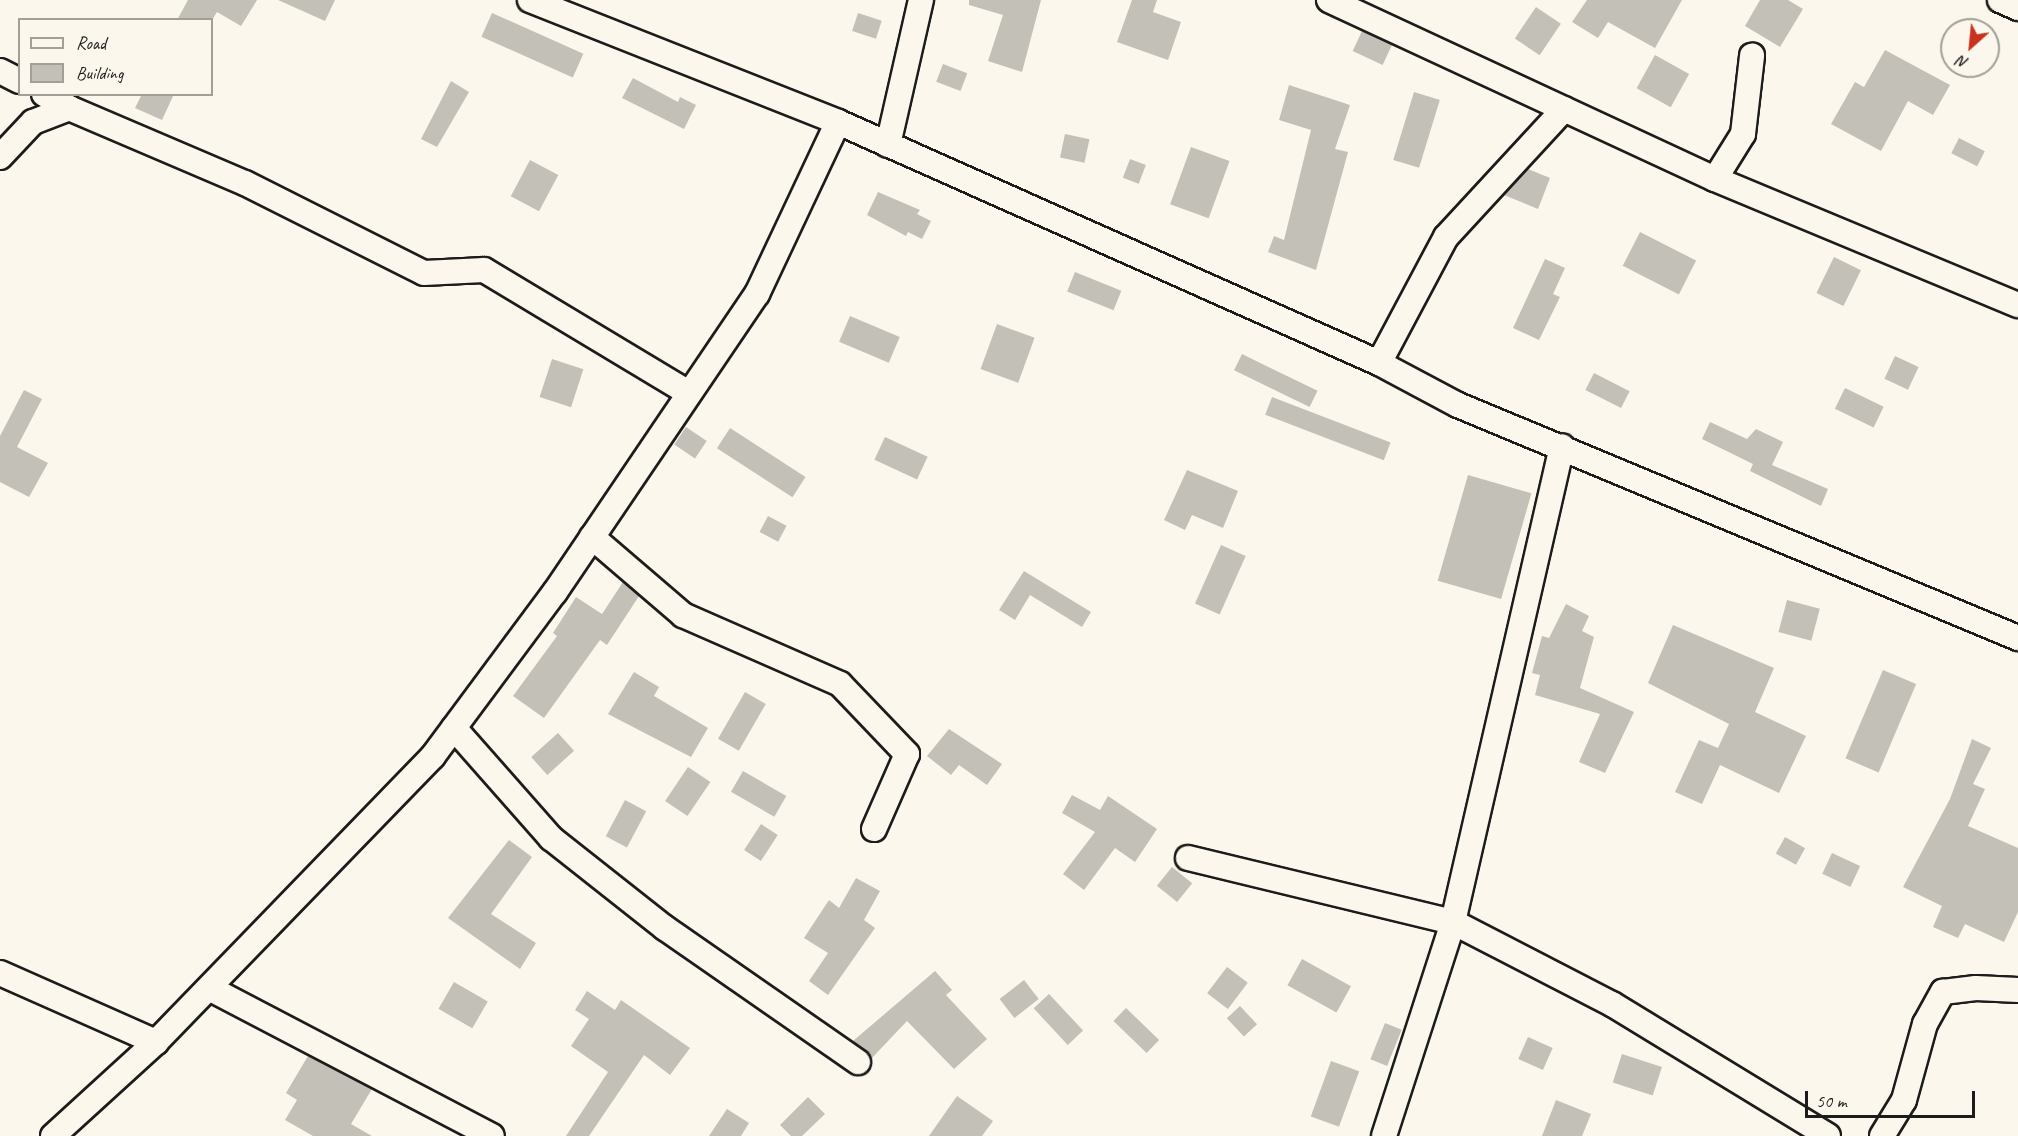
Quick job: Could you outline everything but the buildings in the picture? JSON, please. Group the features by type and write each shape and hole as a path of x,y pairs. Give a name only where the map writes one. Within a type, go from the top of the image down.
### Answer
{"street":[{"path":"530,0 838,122 1379,363 1458,405 1562,446 2018,638"},
{"path":"888,145 921,0"},
{"path":"1329,0 1715,179 2018,305"},
{"path":"2000,0 2018,8"},
{"path":"1715,179 1743,134 1752,56"},
{"path":"0,71 18,80"},
{"path":"48,96 69,108 245,183 424,273 484,270 689,393"},
{"path":"0,157 33,122 69,108"},
{"path":"1379,363 1446,237 1564,109"},
{"path":"53,1136 156,1042 433,756 592,537 757,294 838,122"},
{"path":"1384,1136 1454,922 1562,446"},
{"path":"592,537 683,615 840,684 907,754 874,829"},
{"path":"454,728 551,838 665,928 858,1062"},
{"path":"1188,858 1454,922 1612,1004 1828,1136"},
{"path":"0,973 156,1042"},
{"path":"209,988 492,1136"},
{"path":"1882,1136 1904,1100 1925,1024 1943,992 1976,988 2018,990"}]}
